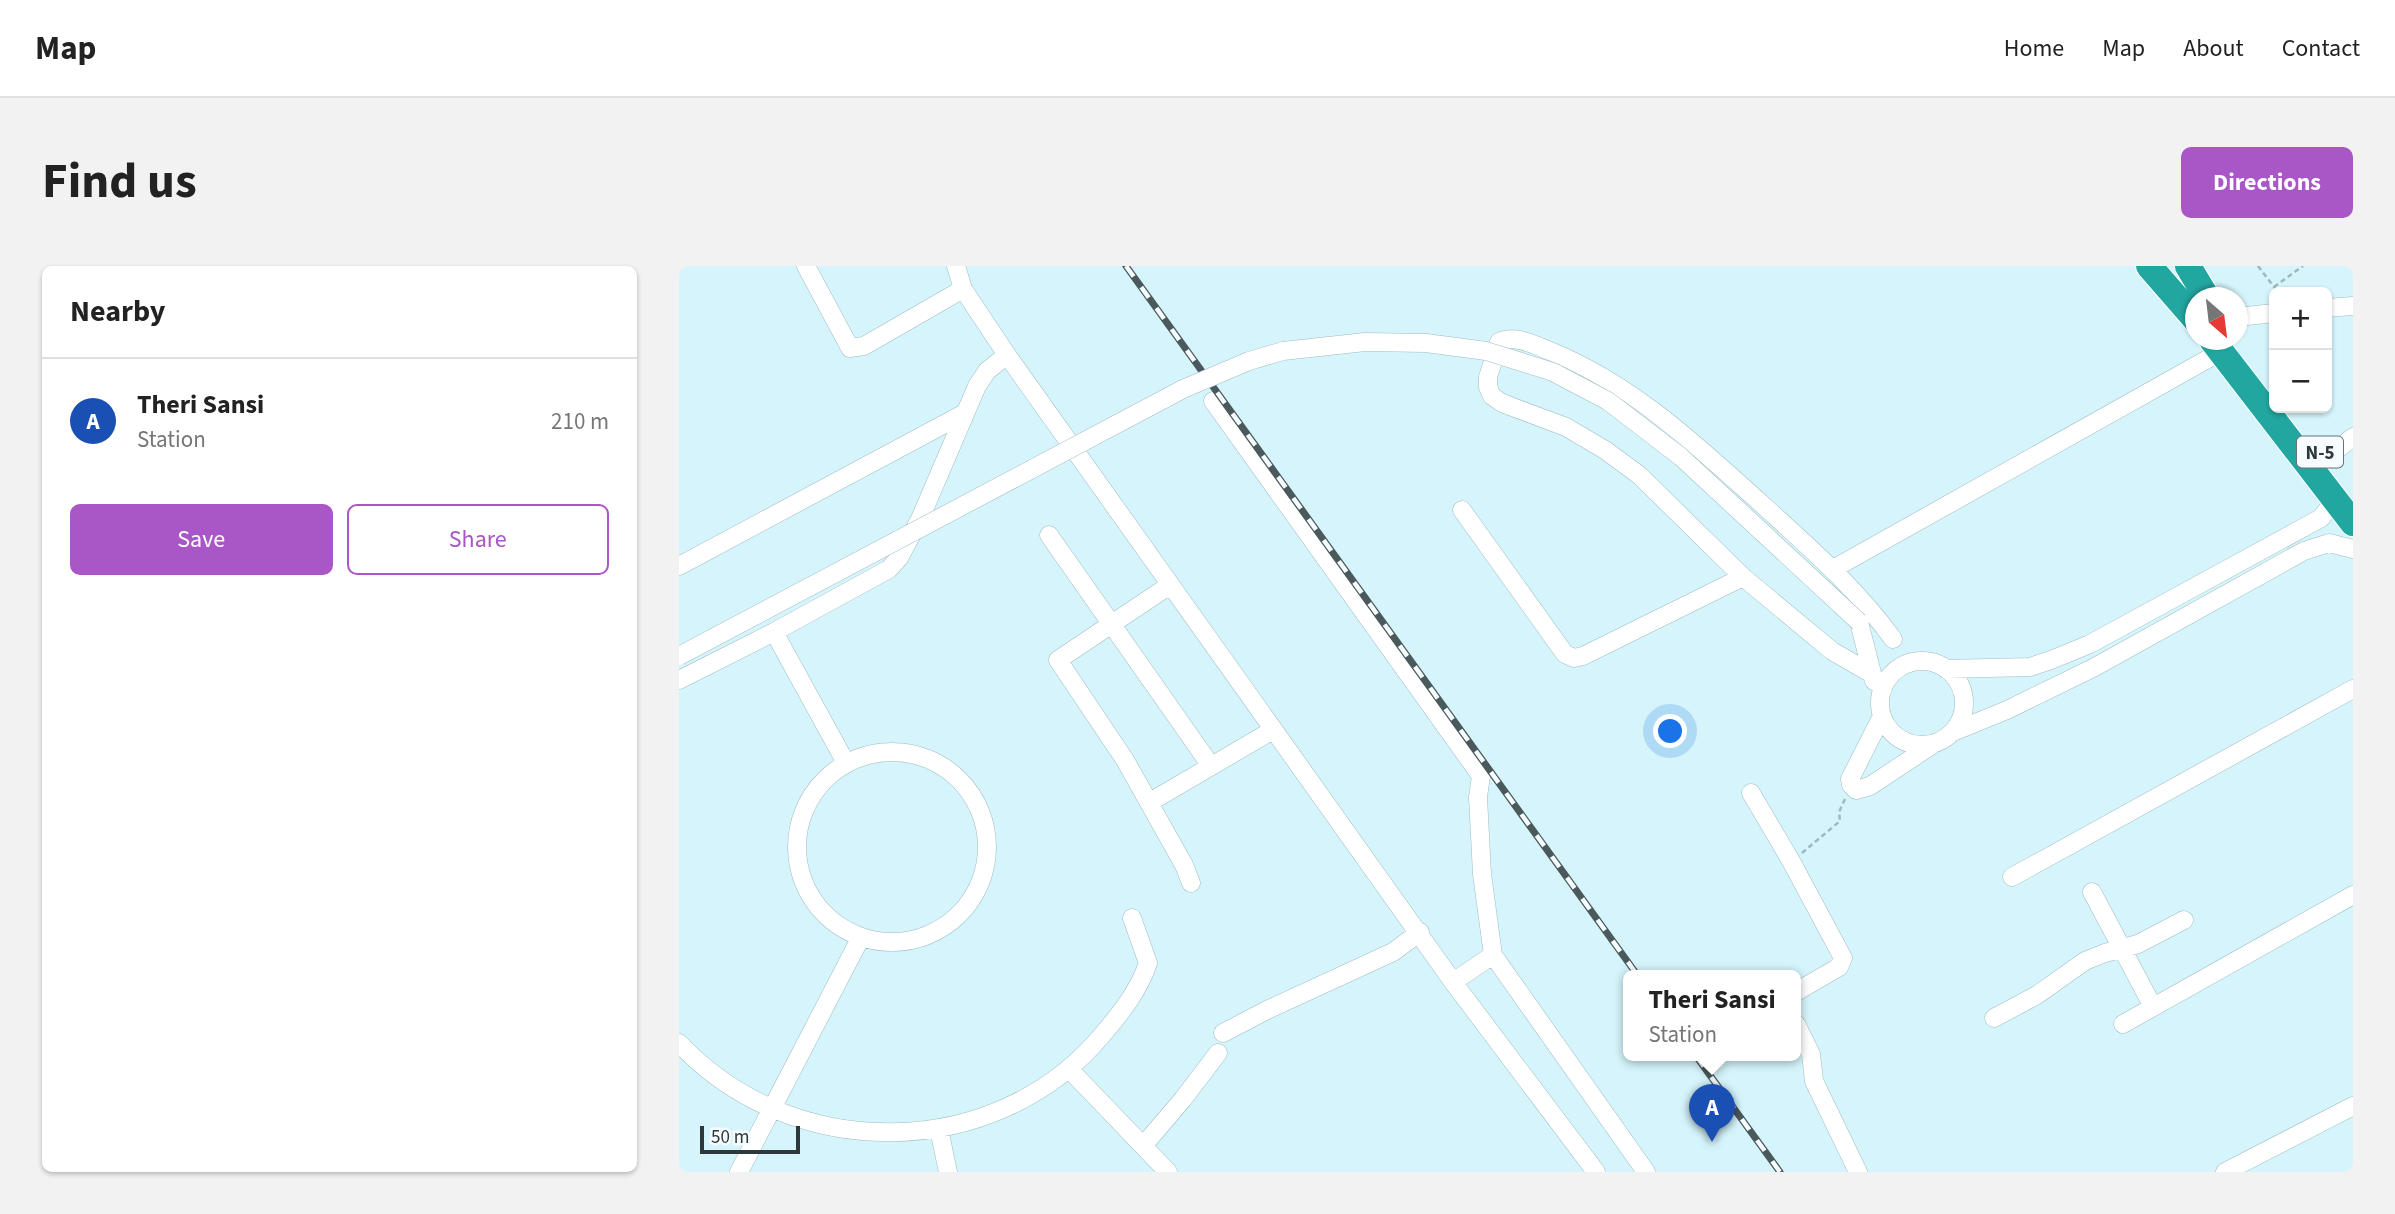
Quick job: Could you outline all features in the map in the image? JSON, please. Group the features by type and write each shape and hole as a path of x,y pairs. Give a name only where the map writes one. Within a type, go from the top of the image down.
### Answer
{"highway":[{"path":"2149,266 2185,307"},
{"path":"2188,266 2200,287"},
{"name":"N-5","path":"2229,350 2343,496"},
{"path":"2231,350 2269,386"},
{"name":"N-5","path":"2291,413 2325,459 2353,523"}],"street":[{"path":"806,266 850,348 864,346 963,289"},
{"path":"956,266 963,289 1007,355 1453,982 1595,1172"},
{"path":"2332,308 2353,306"},
{"path":"2248,316 2269,314"},
{"path":"1873,674 1832,652 1743,577 1639,475 1614,456 1566,427 1502,403 1492,396 1488,377 1499,341 1510,338 1521,340 1577,362 1644,402 1722,468 1833,569 1871,609 1893,639"},
{"path":"679,656 1183,389 1249,361 1283,351 1365,342 1426,343 1486,351 1553,372 1608,401 1681,457 1859,622 1938,666 1961,687 1964,703 1961,718 1953,732"},
{"path":"1833,569 2212,350"},
{"path":"679,680 877,578 894,564 920,519 983,377 1007,355"},
{"path":"1213,401 1481,776 1478,797 1482,874 1493,955 1646,1172"},
{"path":"679,566 965,413"},
{"path":"2325,459 2353,437"},
{"path":"2343,496 2321,518 2090,644 2030,667 1938,666 1912,663 1895,671 1884,686 1881,710 1850,779 1851,785 1856,790 1870,786 1953,732 2007,710 2093,668 2304,551 2329,543 2353,549"},
{"path":"1462,510 1565,654 1573,658 1583,656 1743,577"},
{"path":"1049,535 1211,766"},
{"path":"1170,585 1059,657 1059,662 1086,699 1150,802 1191,883"},
{"path":"1859,622 1881,710 1894,734 1906,742 1920,745 1935,743"},
{"path":"774,632 846,763"},
{"path":"2012,877 2353,690"},
{"path":"1150,802 1273,730"},
{"path":"888,751 921,756 941,765 959,779 973,796 982,816 987,838 986,860 980,882 970,901 955,918 936,931 916,939 882,942 861,937 839,926 813,901 801,879 796,855 800,819 810,797 826,778 846,763 866,755 888,751"},
{"path":"1751,793 1791,861 1843,961 1839,968 1801,989"},
{"path":"2092,892 2153,1007"},
{"path":"2123,1024 2353,895"},
{"path":"679,1043 716,1079 771,1110 802,1121 858,1131 890,1133 939,1129 983,1117 1034,1094 1070,1070 1123,1010 1148,963 1132,918"},
{"path":"1994,1018 2037,995 2085,961 2138,944 2183,920"},
{"path":"1223,1033 1393,952 1420,932"},
{"path":"739,1172 861,937"},
{"path":"1453,982 1493,955"},
{"path":"1801,1034 1811,1054 1814,1081 1858,1172"},
{"path":"1143,1146 1217,1053"},
{"path":"1070,1070 1168,1172"},
{"path":"2225,1172 2353,1106"},
{"path":"939,1129 948,1172"}],"path":[{"path":"2258,266 2274,286 2303,266"},
{"path":"1791,861 1833,829 1840,821 1842,803 1856,790"}],"railway":[{"path":"1126,266 1634,970"},
{"path":"1700,1061 1780,1172"}],"place":[{"name":"Theri Sansi","path":"1712,1142"}]}
